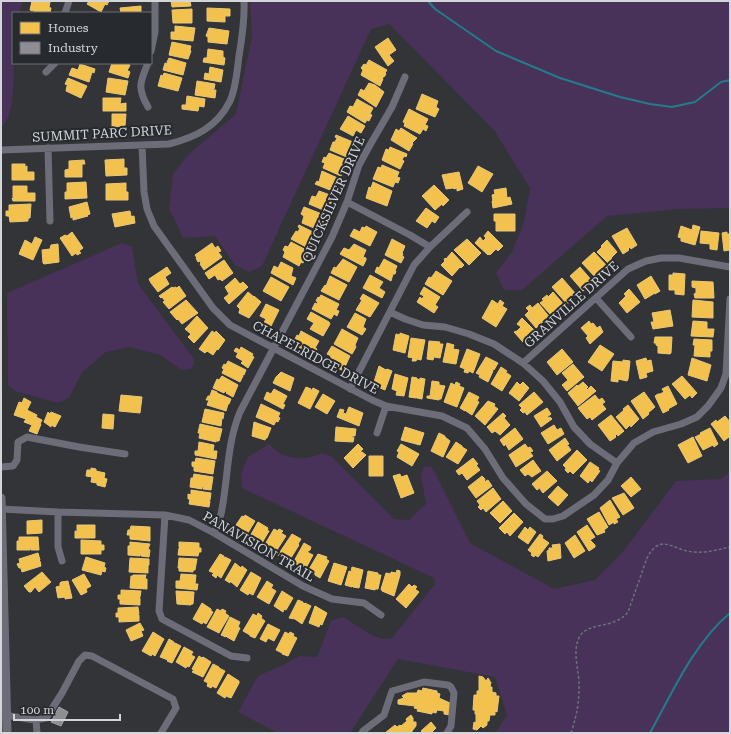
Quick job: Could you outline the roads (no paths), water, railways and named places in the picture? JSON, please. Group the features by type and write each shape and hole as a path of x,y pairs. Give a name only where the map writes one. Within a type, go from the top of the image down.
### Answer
{"main road":[{"path":"1,498 4,715 7,733"}],"street":[{"path":"65,12 69,1"},
{"path":"152,46 155,32 155,1"},
{"name":"SUMMIT PARC DRIVE","path":"1,150 169,144 188,139 203,132 215,123 230,101 234,87 243,27 244,1"},
{"path":"46,72 54,64"},
{"path":"148,64 141,82 142,96 148,107"},
{"name":"QUICKSILVER DRIVE","path":"214,533 222,511 234,425 332,236 347,202 359,165 392,107 405,77"},
{"name":"CHAPELRIDGE DRIVE","path":"142,145 144,192 147,209 154,226 213,308 230,325 350,389 386,406 442,416 466,428 485,449 503,478 526,504 545,519 553,519 563,516 594,495 608,480 618,463"},
{"path":"48,148 50,221"},
{"path":"347,202 430,247"},
{"path":"350,389 414,265 430,247 467,212"},
{"name":"GRANVILLE DRIVE","path":"523,363 628,270 646,261 661,258 679,258 730,267"},
{"path":"596,298 630,337"},
{"path":"390,312 405,319 423,324 445,327 469,334 494,344 523,363 543,381 560,402 574,427 590,444 618,463 634,443 653,432 681,424 696,417 708,406 721,388 726,374 730,299"},
{"path":"377,433 386,406"},
{"path":"1,468 13,466 17,460 18,442 26,437 125,454"},
{"name":"PANAVISION TRAIL","path":"1,509 165,515 189,520 214,533 303,586 332,599 364,603 381,615"},
{"path":"58,512 58,547 62,561"},
{"path":"165,515 159,611 162,619 231,656 247,658"},
{"path":"4,715 36,720 46,718 79,661 85,655 92,656 173,699 176,708 161,733"},
{"path":"362,733 362,731 384,715 392,691 424,682 448,685 454,693 451,726 446,733"},
{"path":"36,720 37,733"}],"waterway":[{"path":"428,1 435,9 496,51 560,78 620,97 650,104 672,107 695,102 721,82 730,80"},
{"path":"650,733 685,669 705,639 730,613"}]}
